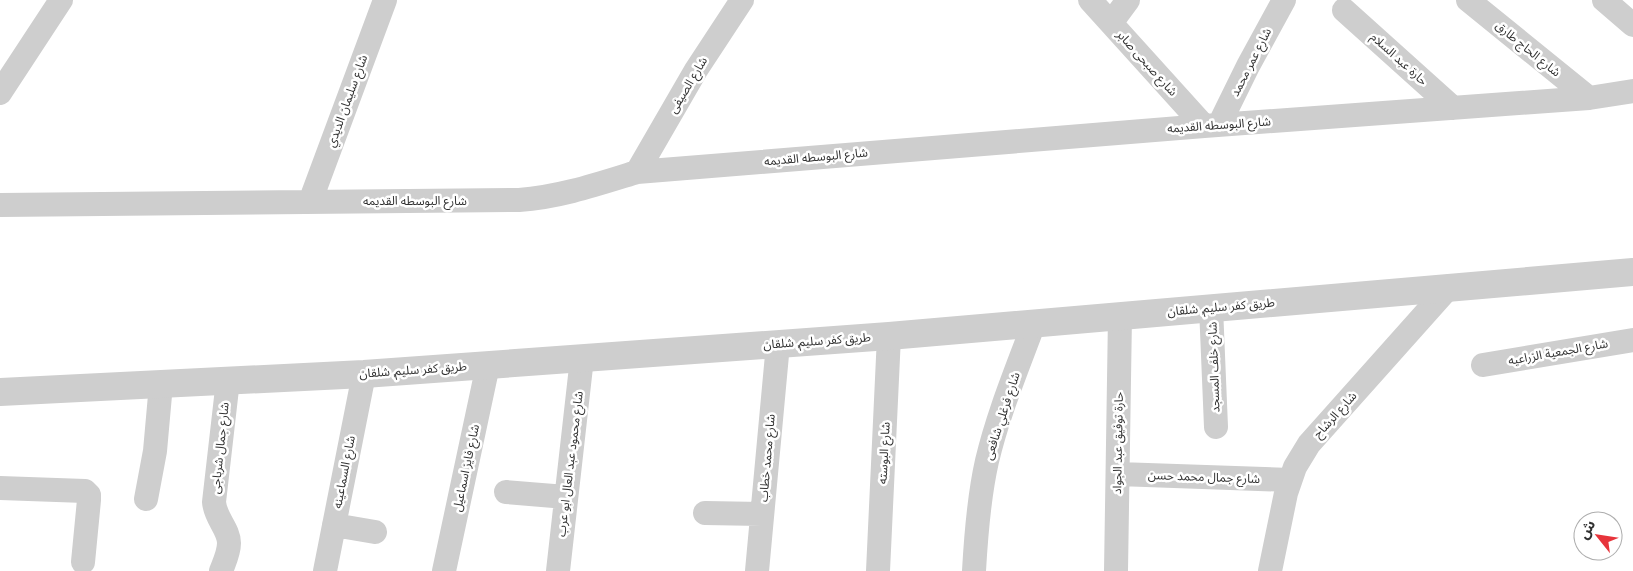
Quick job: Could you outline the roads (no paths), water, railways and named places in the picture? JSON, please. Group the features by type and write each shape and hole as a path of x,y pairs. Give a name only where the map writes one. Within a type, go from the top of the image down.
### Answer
{"street":[{"path":"0,93 61,0"},
{"name":"شارع سليمان الديدي","path":"310,202 385,0"},
{"name":"شارع الصيفى","path":"637,172 696,70 742,0"},
{"name":"شارع صبحى صابر","path":"1090,0 1212,126"},
{"path":"1111,23 1128,0"},
{"name":"شارع عمر محمد","path":"1212,126 1284,0"},
{"name":"شارع الحاج طارق","path":"1468,0 1589,98"},
{"path":"1604,0 1633,25"},
{"name":"حارة عبد السلام","path":"1344,10 1453,108"},
{"name":"شارع البوسطه القديمه","path":"0,205 534,199 575,191 637,172 1589,98 1633,91"},
{"name":"طريق كفر سليم, شلقان","path":"1,396 161,384 364,374 889,336 1450,286 1633,272"},
{"name":"شارع الرشاح","path":"1270,571 1290,480 1295,467 1309,444 1450,286"},
{"name":"شارع خلف المسجد","path":"1211,307 1216,428"},
{"name":"حارة توفيق عبد الجواد","path":"1116,571 1120,316"},
{"name":"شارع فرغلي شافعى","path":"974,571 976,538 987,463 996,428 1034,323"},
{"name":"شارع البوسته","path":"878,571 889,336"},
{"name":"شارع الجمعية الزراعيه","path":"1483,365 1633,340"},
{"name":"شارع محمد خطاب","path":"757,571 778,344"},
{"name":"شارع محمود عبد العال ابو عرب","path":"558,571 582,358"},
{"name":"شارع فايز اسماعيل","path":"444,571 488,365"},
{"name":"شارع السماعينه","path":"325,571 364,374"},
{"name":"شارع جمال شرباجى","path":"221,571 229,543 227,534 217,518 214,502 228,380"},
{"path":"146,499 156,451 161,384"},
{"name":"شارع جمال محمد حسن","path":"1118,474 1290,480"},
{"path":"0,488 86,491 89,495 89,500 83,562"},
{"path":"506,492 566,497"},
{"path":"705,514 762,514"},
{"path":"334,525 375,532"}]}
